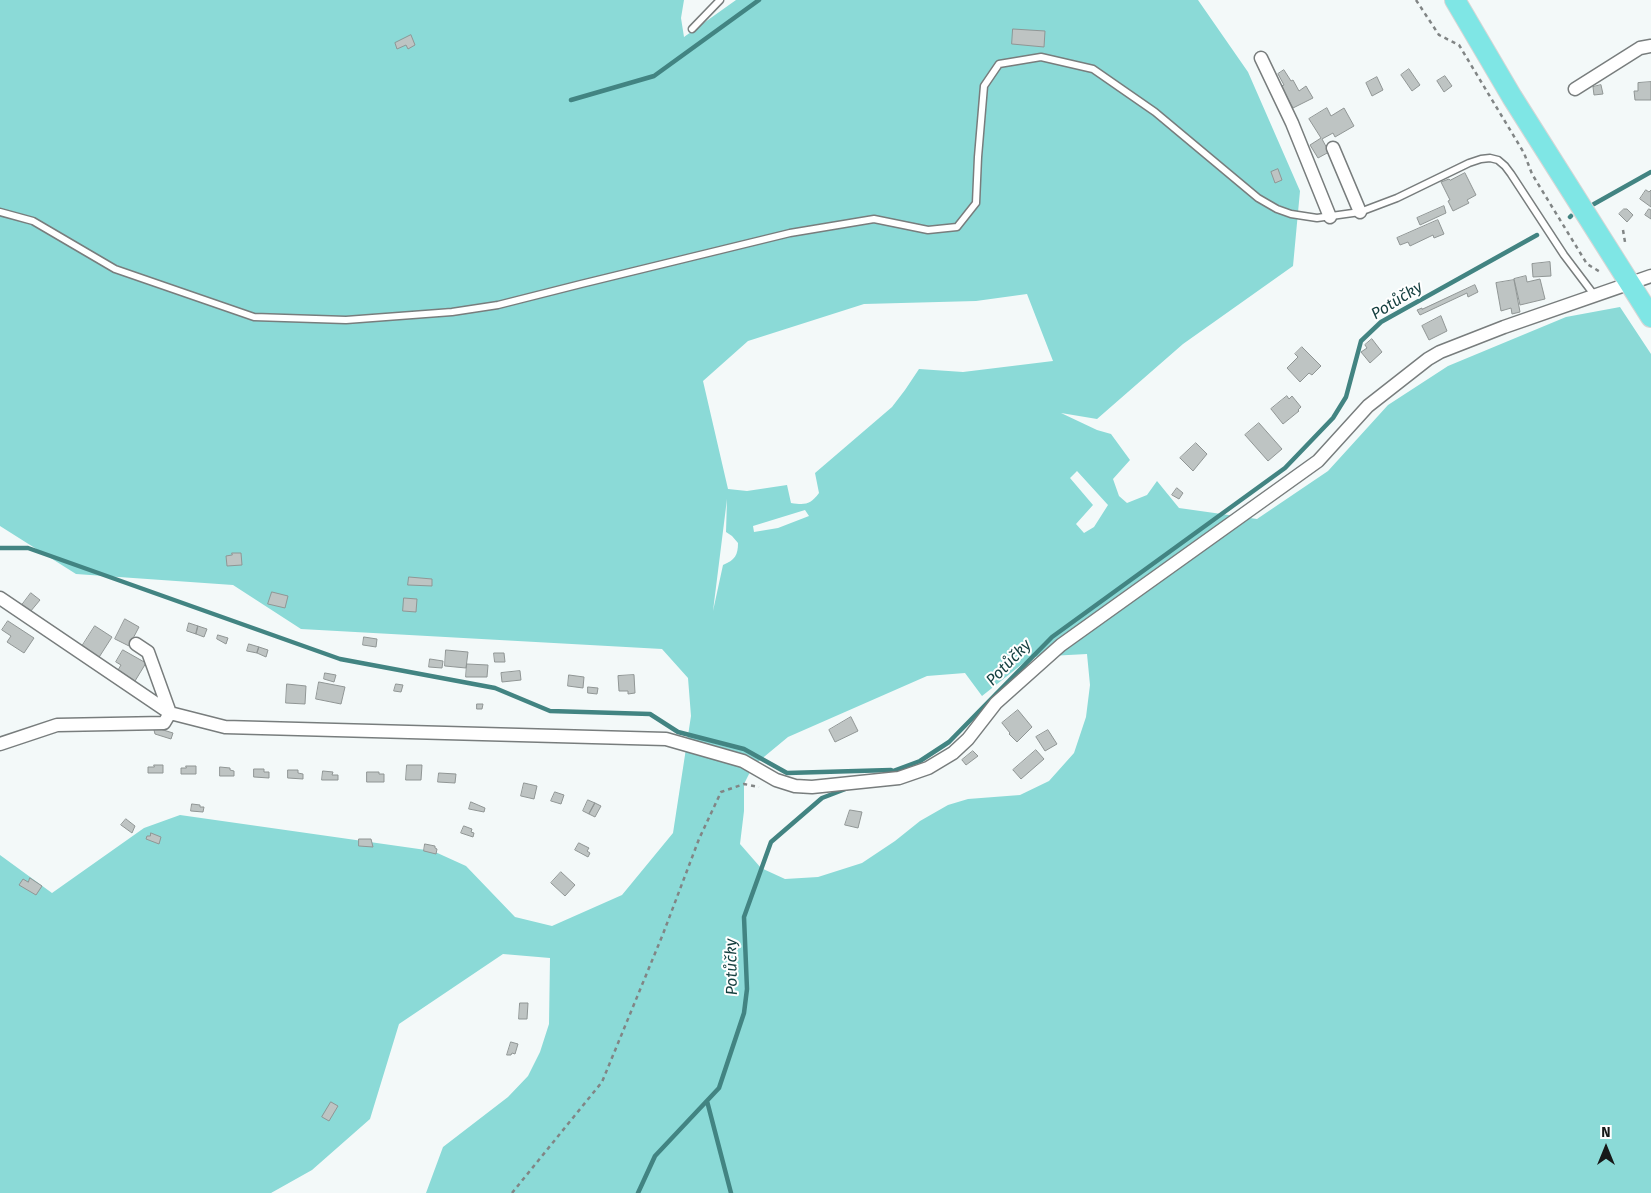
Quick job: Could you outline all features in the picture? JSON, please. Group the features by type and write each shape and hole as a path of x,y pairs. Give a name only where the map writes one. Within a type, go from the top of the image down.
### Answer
{"main road":[{"path":"1455,0 1621,286 1651,317"}],"street":[{"path":"1575,89 1640,48 1651,46"},
{"path":"1261,58 1292,123 1330,217"},
{"path":"1333,148 1360,212"},
{"path":"0,598 170,712 225,727 666,739 743,761 776,780 795,786 838,785 899,778 928,768 953,753 968,739 996,702 1061,645 1318,461 1368,406 1428,359 1440,352 1504,327 1651,276"},
{"path":"0,744 57,725 164,723 170,712 148,652 136,644"}],"lane":[{"path":"692,29 720,0"},
{"path":"0,212 33,221 115,269 254,317 346,320 452,312 488,307 800,232 874,219 928,230 957,227 976,203 984,86 999,64 1041,56 1094,69 1155,112 1258,198 1277,209 1304,216 1330,217 1360,212 1397,198 1469,163 1490,158 1498,160 1511,174 1564,255 1595,296"}],"path":[{"path":"1416,0 1439,35 1459,45 1524,153 1532,174 1587,264 1621,286"},
{"path":"512,1193 602,1082 663,934 699,839 722,792 744,784 765,788"}],"shaded area":[{"path":"0,0 684,0 681,18 684,37 736,0 1198,0 1248,72 1300,191 1293,266 1183,344 1097,419 1061,413 1097,430 1111,434 1130,460 1113,479 1119,496 1127,503 1147,495 1157,481 1179,508 1257,519 1328,471 1388,405 1448,366 1566,317 1620,307 1651,354 1651,1193 426,1193 443,1147 508,1097 528,1076 540,1052 549,1024 550,958 503,954 399,1024 370,1119 312,1170 271,1193 0,1193 0,855 52,893 144,828 180,815 433,851 466,866 515,917 552,926 622,895 673,833 691,716 688,678 662,649 301,629 233,585 76,574 0,526","holes":["1027,294 1053,361 963,372 919,369 892,407 815,473 819,493 813,500 807,503 791,503 787,485 747,491 728,489 703,381 748,341 864,304 976,301","1077,471 1108,505 1094,527 1084,533 1076,524 1093,505 1070,478","727,499 726,532 738,543 738,547 733,559 723,565 713,611","805,510 809,516 778,528 754,532 753,526","1087,654 1090,685 1086,717 1074,753 1049,781 1020,795 968,799 948,805 920,821 895,841 862,863 818,877 785,879 761,868 740,844 744,811 744,784 753,766 788,737 927,676 965,673 982,696 1031,657"]}],"building":[{"path":"1013,29 1045,31 1044,47 1012,44"},
{"path":"411,35 415,45 408,49 406,45 397,49 395,43"},
{"path":"1409,69 1420,85 1412,91 1401,75"},
{"path":"1284,70 1291,81 1293,80 1299,91 1306,86 1313,98 1293,108 1281,86 1284,85 1278,74"},
{"path":"1445,76 1452,86 1444,92 1437,81"},
{"path":"1377,77 1383,90 1372,96 1366,83"},
{"path":"1651,82 1651,100 1635,100 1634,91 1638,91 1638,83"},
{"path":"1601,85 1603,94 1594,95 1593,87"},
{"path":"1327,108 1331,116 1344,108 1354,126 1335,137 1333,133 1322,139 1329,152 1318,158 1310,145 1321,138 1309,119"},
{"path":"1278,169 1282,180 1275,183 1271,172"},
{"path":"1465,173 1476,195 1467,200 1469,203 1453,211 1441,182"},
{"path":"1646,190 1649,192 1651,190 1651,207 1640,199"},
{"path":"1444,206 1446,213 1420,225 1417,218"},
{"path":"1624,209 1627,209 1633,215 1627,222 1619,214"},
{"path":"1649,209 1651,210 1651,219 1645,215"},
{"path":"1438,220 1444,234 1434,238 1433,235 1410,246 1408,242 1400,245 1397,238"},
{"path":"1550,262 1551,276 1533,277 1532,264"},
{"path":"1526,276 1527,282 1540,279 1545,299 1520,305 1514,279"},
{"path":"1514,280 1520,312 1512,314 1511,308 1501,311 1496,283"},
{"path":"1475,285 1478,292 1468,297 1467,293 1420,315 1417,310 1422,309"},
{"path":"1441,316 1447,331 1429,340 1422,326"},
{"path":"1372,339 1382,352 1370,363 1361,352 1367,348 1365,345"},
{"path":"1302,347 1321,366 1312,375 1309,373 1300,382 1287,368 1298,357 1295,354"},
{"path":"1287,396 1289,399 1292,396 1301,407 1299,411 1283,424 1271,409"},
{"path":"1259,423 1282,449 1268,461 1245,435"},
{"path":"1196,443 1207,454 1193,471 1180,458"},
{"path":"1177,488 1183,493 1179,499 1172,495"},
{"path":"232,553 241,553 242,565 227,566 226,556 232,555"},
{"path":"409,577 432,579 432,586 408,585"},
{"path":"272,592 288,596 285,608 268,604"},
{"path":"31,593 40,600 30,612 22,605"},
{"path":"404,598 417,599 416,612 403,611"},
{"path":"125,619 139,627 129,646 115,639"},
{"path":"8,621 34,638 24,653 7,642 11,636 2,630"},
{"path":"189,623 198,626 196,634 187,631"},
{"path":"95,626 112,637 96,662 79,651"},
{"path":"198,626 207,629 204,637 196,634"},
{"path":"218,635 228,638 226,644 217,639"},
{"path":"364,637 377,639 376,647 363,645"},
{"path":"249,644 259,647 257,653 247,651"},
{"path":"259,647 268,650 266,657 257,653"},
{"path":"123,650 146,663 135,681 118,670 121,665 116,662"},
{"path":"446,650 468,652 466,668 445,666"},
{"path":"494,653 504,653 505,662 495,662"},
{"path":"430,659 443,661 442,668 429,667"},
{"path":"467,664 488,665 487,677 466,677"},
{"path":"520,671 521,680 502,682 501,673"},
{"path":"325,673 336,675 334,682 324,679"},
{"path":"569,675 584,677 583,688 568,686"},
{"path":"634,675 635,693 628,694 628,691 619,691 618,676"},
{"path":"319,682 345,687 341,704 316,699"},
{"path":"287,684 306,686 305,704 286,703"},
{"path":"396,684 403,685 401,692 394,691"},
{"path":"588,687 598,688 597,694 588,693"},
{"path":"477,704 483,704 482,709 477,709"},
{"path":"1018,710 1032,727 1017,742 1002,723"},
{"path":"851,717 858,731 835,742 829,730"},
{"path":"157,728 173,733 171,739 155,734 154,730"},
{"path":"1048,730 1057,744 1045,751 1036,737"},
{"path":"1036,750 1044,759 1021,779 1013,770"},
{"path":"973,751 978,756 966,765 962,760"},
{"path":"154,765 163,765 163,773 148,773 148,767 154,767"},
{"path":"407,765 422,765 421,780 406,780"},
{"path":"186,766 196,766 196,774 181,774 181,768 186,768"},
{"path":"220,767 230,768 230,770 234,771 234,776 220,776"},
{"path":"254,769 264,769 264,772 269,772 269,778 254,777"},
{"path":"288,770 298,770 298,773 303,774 303,779 288,778"},
{"path":"323,771 333,772 332,775 338,775 338,780 322,780"},
{"path":"367,772 384,774 384,782 367,782"},
{"path":"439,773 456,774 455,783 438,782"},
{"path":"524,783 537,786 534,799 521,796"},
{"path":"555,792 564,795 561,804 551,801"},
{"path":"588,800 595,803 589,814 583,811"},
{"path":"471,802 485,808 484,812 469,809"},
{"path":"595,803 601,806 595,817 589,814"},
{"path":"192,804 204,807 203,812 191,811"},
{"path":"850,810 862,812 858,828 845,825"},
{"path":"126,819 135,826 132,833 121,825"},
{"path":"464,826 472,829 473,837 461,833"},
{"path":"151,833 161,837 159,844 146,839"},
{"path":"359,839 371,839 373,847 359,846"},
{"path":"579,843 589,848 587,851 590,853 588,857 575,850"},
{"path":"425,844 435,846 437,849 436,854 424,851"},
{"path":"561,872 575,885 565,896 551,883"},
{"path":"30,878 42,886 36,895 19,885 23,879 28,882"},
{"path":"520,1003 528,1003 527,1019 519,1019"},
{"path":"511,1042 518,1044 515,1054 507,1055"},
{"path":"331,1102 338,1106 329,1121 322,1117"}],"waterway":[{"path":"571,100 654,76 759,0"},
{"name":"Potůčky","path":"1594,204 1651,172"},
{"name":"Potůčky","path":"885,774 920,761 949,742 1052,637 1285,468 1333,418 1346,397 1361,341 1381,322 1537,235"},
{"path":"0,548 28,548 340,659 495,688 550,711 650,714 678,732 744,749 787,773 891,770"},
{"name":"Potůčky","path":"638,1193 655,1156 719,1088 744,1013 747,989 744,917 771,842 822,798 848,788"},
{"path":"707,1101 731,1193"}]}
